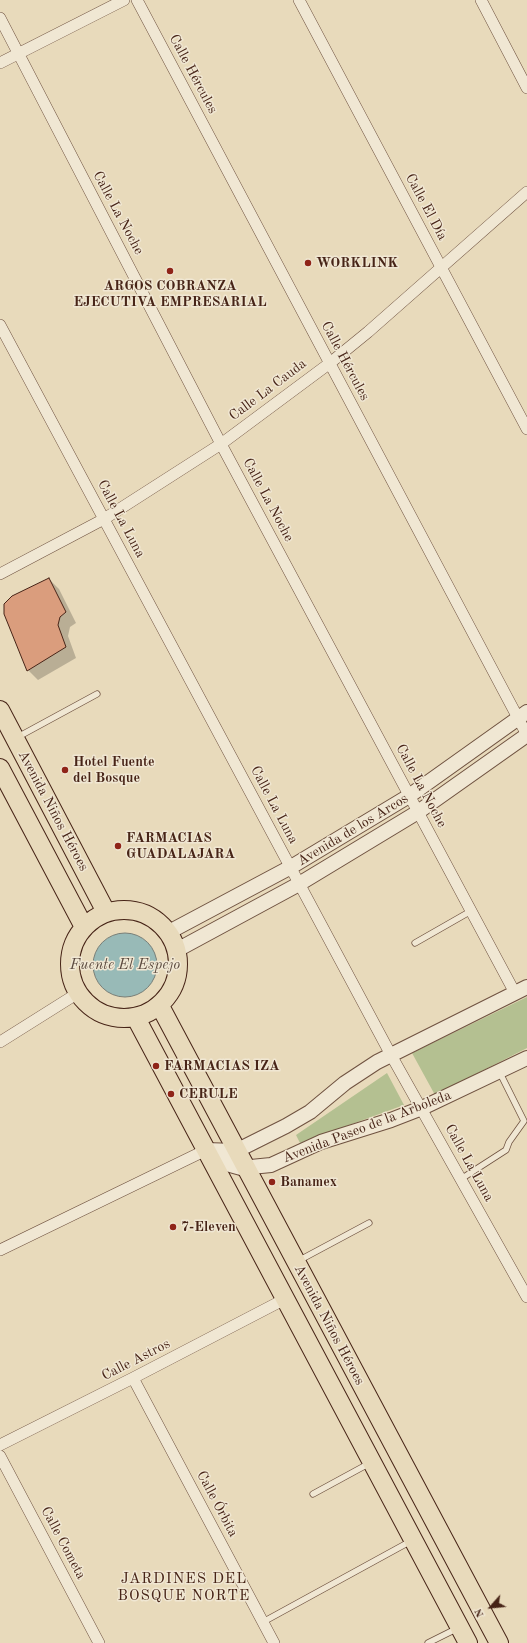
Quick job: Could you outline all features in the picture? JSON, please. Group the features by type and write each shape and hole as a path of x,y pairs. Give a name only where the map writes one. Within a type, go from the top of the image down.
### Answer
{"main road":[{"name":"Avenida Niños Héroes","path":"0,710 106,912"},
{"name":"Avenida Niños Héroes","path":"0,768 84,926"},
{"path":"128,909 144,913 158,921 169,932 177,950 179,968 174,986 160,1006 151,1012 136,1018 114,1018 100,1013 87,1004 78,993 72,980 70,966 71,951 76,938 84,926 97,916 106,912 128,909"},
{"name":"Avenida Niños Héroes","path":"160,1006 499,1643"},
{"name":"Avenida Niños Héroes","path":"136,1018 468,1643"}],"street":[{"path":"0,64 124,0"},
{"name":"Calle Hércules","path":"137,0 330,363 523,716 527,735"},
{"name":"Calle El Día","path":"299,0 527,429"},
{"path":"481,0 527,88"},
{"name":"Calle La Noche","path":"0,18 221,444 418,812 472,911 521,990"},
{"name":"Calle La Cauda","path":"0,574 104,519 221,444 330,363 405,301 441,267 527,192"},
{"name":"Calle La Luna","path":"0,325 391,1055 527,1297"},
{"name":"Avenida de los Arcos","path":"169,932 290,867 410,796 523,716"},
{"name":"Avenida de los Arcos","path":"177,950 299,884 418,812 527,735"},
{"name":"Avenida Paseo de la Arboleda","path":"0,1250 206,1150 236,1151 298,1119 351,1080 391,1055 521,990"},
{"path":"0,1042 78,993"},
{"name":"Avenida Paseo de la Arboleda","path":"206,1150 223,1162 246,1168 271,1165 321,1142 391,1120 422,1108 527,1058"},
{"name":"Calle Astros","path":"0,1445 285,1299"},
{"name":"Calle Órbita","path":"133,1378 274,1643"},
{"name":"Calle Cometa","path":"0,1456 100,1643"}],"lane":[{"path":"15,739 97,694"},
{"path":"415,943 472,911"},
{"path":"461,1179 506,1150 509,1142 524,1121 499,1071"},
{"path":"296,1262 369,1223"},
{"path":"314,1494 372,1462"},
{"path":"263,1622 413,1540"},
{"path":"428,1643 460,1627"}],"green space":[{"path":"527,997 527,1048 435,1095 412,1053"},
{"path":"387,1073 404,1105 300,1143 296,1135"}],"water":[{"name":"Fuente El Espejo","path":"119,933 131,933 148,942 155,953 157,965 155,977 148,988 131,997 119,997 107,992 98,983 93,971 93,959 98,947 107,938"}],"building":[{"path":"49,578 66,612 60,617 58,625 66,647 27,671 4,614 4,604 12,596"}],"place":[{"name":"WORKLINK","path":"308,263"},
{"name":"ARGOS COBRANZA EJECUTIVA EMPRESARIAL","path":"170,271"},
{"name":"Hotel Fuente del Bosque","path":"65,770"},
{"name":"FARMACIAS GUADALAJARA","path":"118,846"},
{"name":"FARMACIAS IZA","path":"156,1066"},
{"name":"CERULE","path":"171,1094"},
{"name":"Banamex","path":"272,1182"},
{"name":"7-Eleven","path":"173,1227"}],"district":[{"name":"JARDINES DEL BOSQUE NORTE","path":"184,1588"}]}
